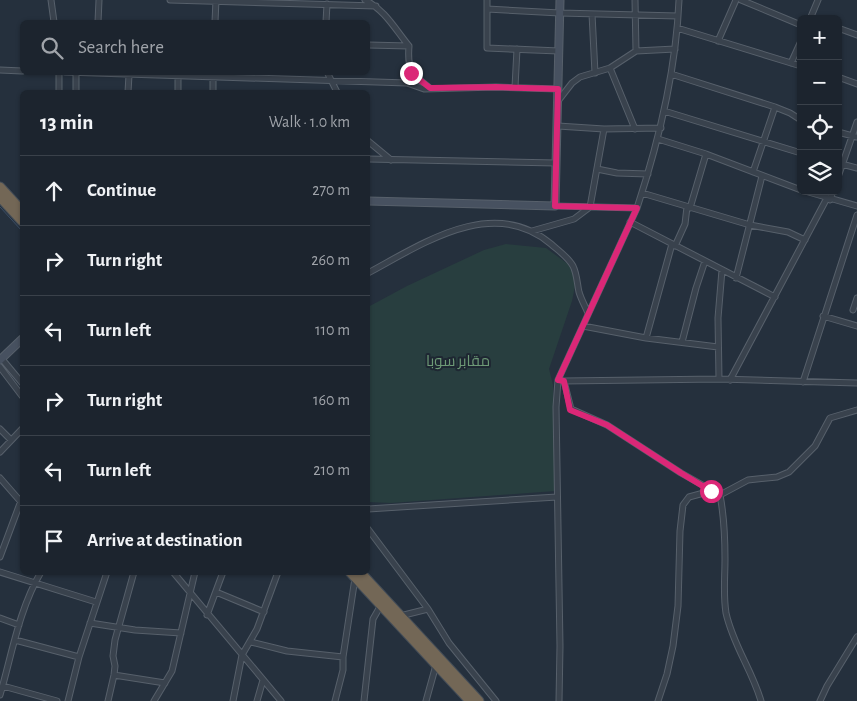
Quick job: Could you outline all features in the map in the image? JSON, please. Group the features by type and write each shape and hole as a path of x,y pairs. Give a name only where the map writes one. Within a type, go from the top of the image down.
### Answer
{"highway":[{"path":"0,187 20,209"},
{"path":"0,197 20,219"},
{"path":"356,575 470,701"},
{"path":"356,575 400,616 480,701"}],"street":[{"path":"51,0 54,20"},
{"path":"98,20 99,0"},
{"path":"170,0 376,6"},
{"path":"365,0 376,6 409,46 408,61 411,73 430,88"},
{"path":"487,0 487,48 559,51"},
{"path":"555,206 560,0"},
{"path":"635,0 636,51"},
{"path":"559,701 556,407 558,380 637,208 642,193 661,128 675,49 679,0"},
{"path":"718,40 736,0"},
{"path":"741,0 797,23"},
{"path":"813,15 818,0"},
{"path":"215,20 216,1"},
{"path":"326,20 327,4"},
{"path":"487,9 678,16"},
{"path":"592,14 595,73"},
{"path":"677,28 797,65"},
{"path":"842,29 857,35"},
{"path":"370,45 409,46"},
{"path":"515,87 517,49"},
{"path":"558,101 572,83 580,77 610,68 636,51 675,49"},
{"path":"791,63 797,50"},
{"path":"610,68 635,129"},
{"path":"0,70 20,71"},
{"path":"671,74 790,112 797,117"},
{"path":"59,90 60,75"},
{"path":"76,75 76,90"},
{"path":"128,90 129,75 178,77 213,75 332,82 407,83 418,88 515,87 558,89"},
{"path":"213,75 213,90"},
{"path":"328,75 336,90"},
{"path":"178,77 178,90"},
{"path":"842,79 857,84"},
{"path":"753,172 775,107"},
{"path":"664,111 797,152"},
{"path":"842,162 855,136 857,122"},
{"path":"558,126 604,129 661,128"},
{"path":"532,231 574,219 590,207 604,129"},
{"path":"842,133 855,136"},
{"path":"658,139 706,154 797,189"},
{"path":"370,144 391,160"},
{"path":"646,338 674,245 685,224 688,207 706,154"},
{"path":"370,159 556,163"},
{"path":"842,164 857,168"},
{"path":"597,170 648,174"},
{"path":"736,278 762,176"},
{"path":"642,193 750,225 782,230 805,240"},
{"path":"817,195 857,206"},
{"path":"730,380 830,195"},
{"path":"370,201 637,208"},
{"path":"803,382 857,215"},
{"path":"370,272 448,232 469,225 500,222 532,231 546,240 564,256 573,266 579,294 588,313"},
{"path":"630,222 775,297"},
{"path":"682,342 705,261"},
{"path":"719,379 718,318 722,270"},
{"path":"853,310 857,298"},
{"path":"823,316 857,326"},
{"path":"583,326 646,338 718,347"},
{"path":"20,341 1,360 20,380"},
{"path":"0,367 20,393"},
{"path":"558,380 719,379 857,382"},
{"path":"564,381 570,410 607,425 681,473 720,495"},
{"path":"720,495 748,480 777,477 785,474 815,446 830,418 857,410"},
{"path":"0,429 11,440"},
{"path":"0,452 20,431"},
{"path":"0,478 20,498"},
{"path":"658,701 667,674 677,618 680,531 683,505 689,497 711,491"},
{"path":"720,495 725,545 723,587 726,614 735,643 755,682 762,701"},
{"path":"370,509 557,497"},
{"path":"0,557 20,505"},
{"path":"370,532 428,609 449,643 496,701"},
{"path":"0,572 96,602"},
{"path":"0,695 19,625 34,583 39,575"},
{"path":"68,701 79,657 106,575"},
{"path":"108,701 114,676 113,656 118,627 133,575"},
{"path":"175,575 281,701"},
{"path":"154,701 172,671 194,575"},
{"path":"207,615 222,575"},
{"path":"233,701 242,655 251,642 277,575"},
{"path":"335,701 343,670 343,657 355,575"},
{"path":"216,592 264,612"},
{"path":"364,701 373,620 382,605"},
{"path":"400,616 428,609"},
{"path":"0,618 19,625"},
{"path":"90,623 180,633"},
{"path":"820,701 857,637"},
{"path":"15,640 79,657"},
{"path":"251,642 287,651 343,657"},
{"path":"426,701 436,665"},
{"path":"114,676 164,683"},
{"path":"257,701 263,680"},
{"path":"2,686 57,701"}],"green space":[{"name":"مقابر سوبا","path":"506,244 546,248 568,264 575,277 572,301 549,369 553,385 555,491 391,503 370,502 370,306 407,286 484,250"}],"waterway":[{"path":"0,207 20,229"}],"route":[{"path":"411,73 430,88 496,87 558,89 555,206 637,208 558,380 564,381 570,410 602,422 711,491"}]}
